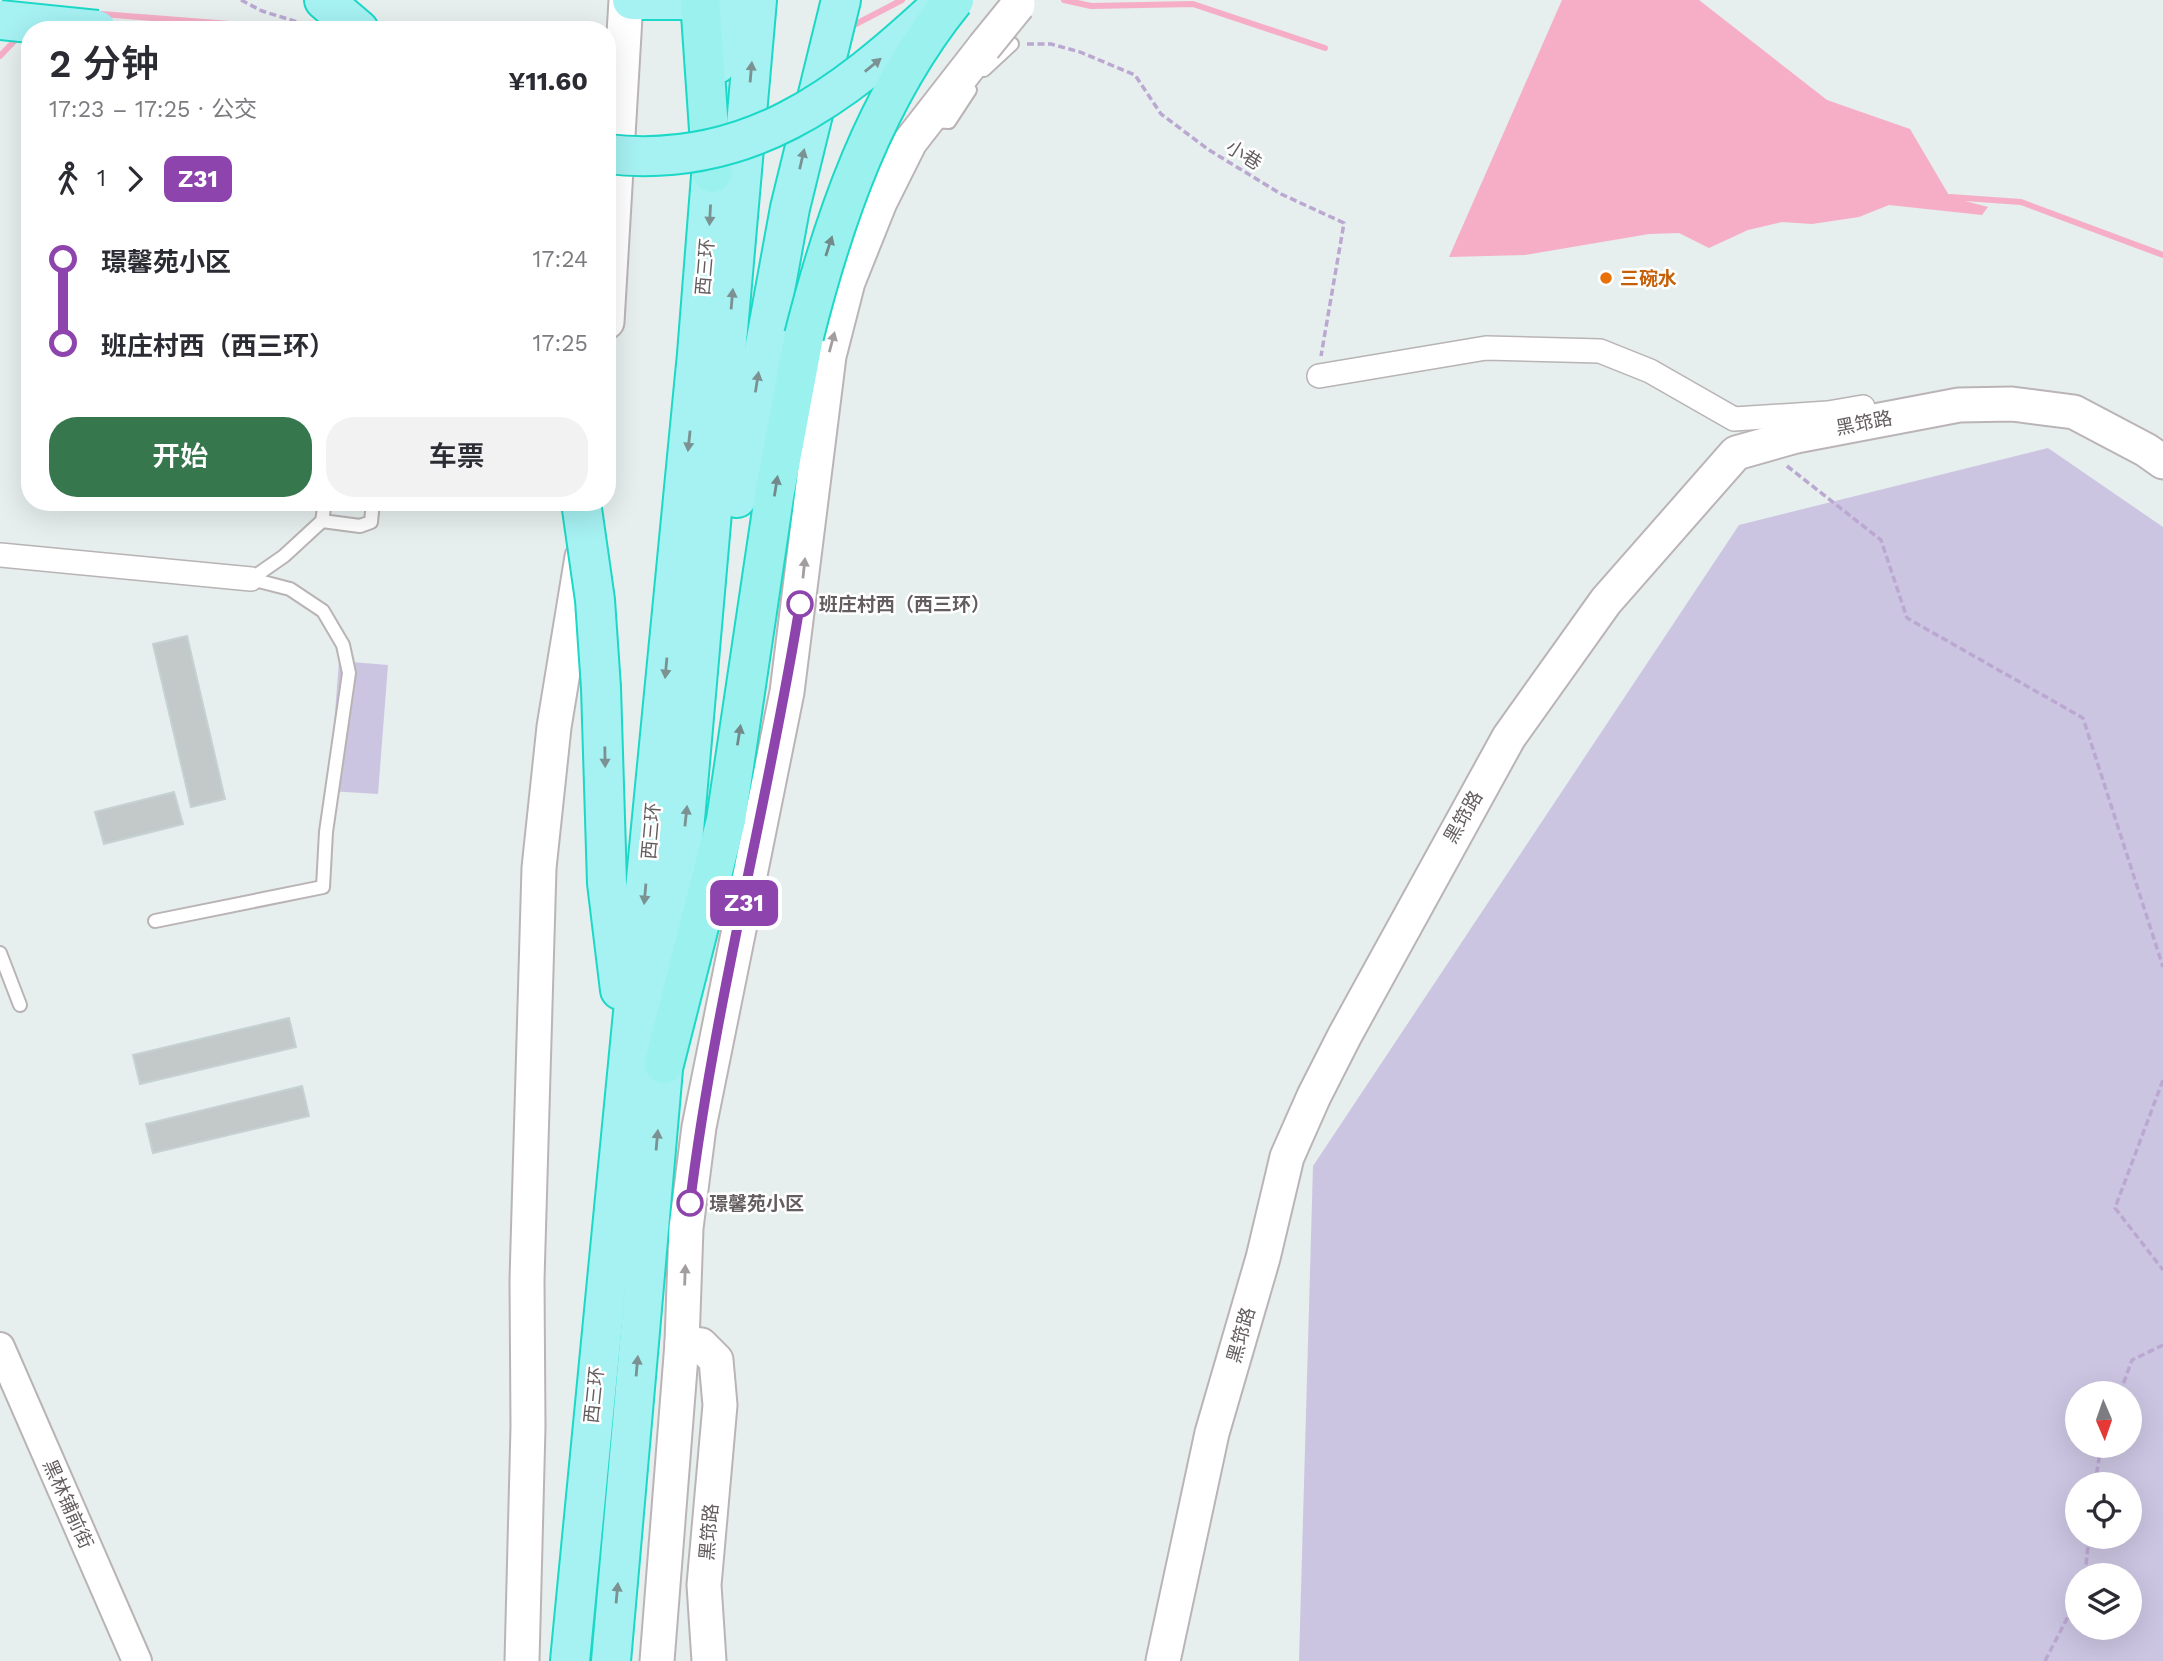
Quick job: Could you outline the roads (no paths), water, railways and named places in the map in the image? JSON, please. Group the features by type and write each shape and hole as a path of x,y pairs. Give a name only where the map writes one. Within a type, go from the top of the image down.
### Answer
{"highway":[{"path":"632,0 691,0"},
{"path":"700,0 712,173"},
{"name":"西三环","path":"611,1661 647,1062 712,173 721,0"},
{"name":"西三环","path":"570,1661 592,1418 647,1062 698,689 757,0"},
{"path":"698,689 745,458 790,208 841,0"},
{"path":"616,155 646,157 698,153 769,130 821,103 858,77 946,0"},
{"path":"647,1062 726,820 777,484 804,336 828,250 867,145 905,72 954,0"},
{"path":"319,13 338,21"},
{"path":"0,20 21,22"},
{"path":"582,511 595,600 601,688 607,883 647,1062"}],"main road":[{"path":"616,169 626,0"},
{"path":"657,1661 682,1343 686,1228 699,1127 787,692 829,356 848,282 880,202 910,142 925,121 998,46 1022,0"},
{"name":"黑筇路","path":"1163,1661 1212,1433 1263,1258 1287,1157 1314,1096 1444,851 1509,737 1606,601 1736,453 1761,446 1959,404 2012,404 2074,412 2146,450 2163,462"},
{"path":"522,1661 528,1427 527,1280 539,868 554,727 589,511"},
{"name":"黑筇路","path":"682,1343 701,1345 716,1360 720,1405 704,1585 709,1661"}],"street":[{"path":"1319,376 1486,348 1600,351 1650,372 1734,419 1828,413 1919,397 1939,408"},
{"path":"0,555 251,579"},
{"name":"黑林铺前街","path":"0,1347 136,1661"}],"lane":[{"path":"251,579 284,556 322,521 324,511"},
{"path":"322,521 360,526 371,522 372,511"},
{"path":"155,921 323,887 326,831 349,673 343,645 323,611 290,589 251,579"},
{"path":"0,953 20,1005"}],"waterway":[{"path":"852,26 902,0"},
{"path":"1064,0 1091,6 1193,4 1325,48"},
{"path":"101,14 192,21"},
{"path":"0,56 20,35"},
{"path":"1950,197 2021,202 2163,255"}],"place":[{"name":"三碗水","path":"1606,278"},
{"name":"班庄村西（西三环）","path":"800,604"},
{"name":"璟馨苑小区","path":"690,1203"}]}
